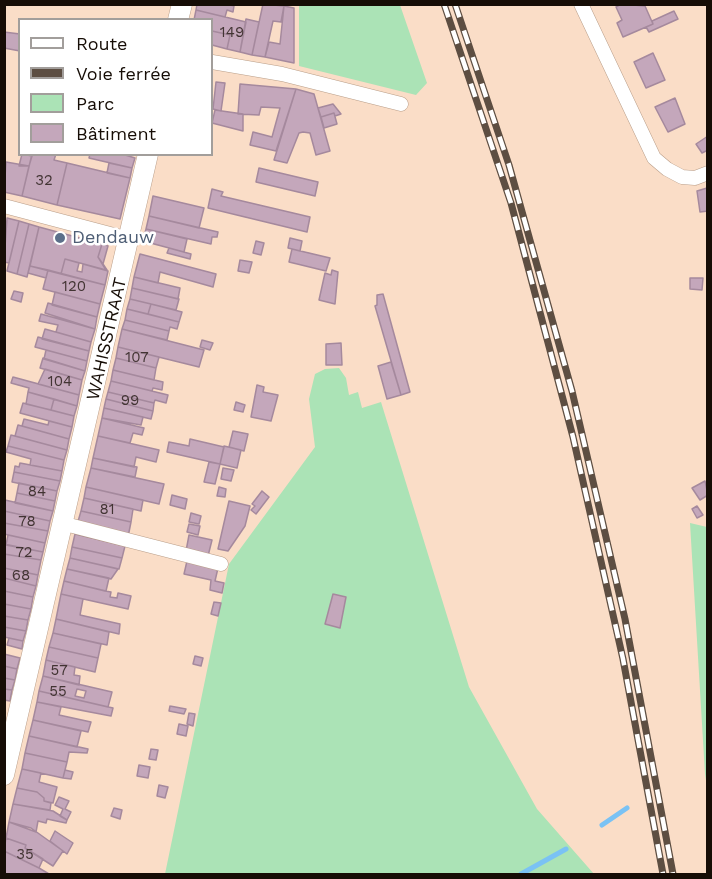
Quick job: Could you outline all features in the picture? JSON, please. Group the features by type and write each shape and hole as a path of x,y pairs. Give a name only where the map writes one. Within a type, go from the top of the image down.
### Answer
{"street":[{"path":"581,4 654,158 667,169 682,177 695,178 708,173"},
{"path":"213,62 336,86 401,104"},
{"name":"WAHISSTRAAT","path":"4,775 65,524 148,156"},
{"path":"4,206 129,239"},
{"path":"65,524 221,564"}],"green space":[{"path":"299,5 400,5 427,83 416,95 299,66"},
{"path":"339,368 346,378 349,395 358,392 362,408 381,402 469,687 537,809 594,874 165,874 229,564 315,447 309,399 315,374 325,369"},
{"path":"690,523 707,527 707,787 705,774"}],"building":[{"path":"197,4 234,6 233,12 227,10 225,17 196,10"},
{"path":"263,4 284,6 281,22 273,21 265,57 252,55"},
{"path":"621,4 645,6 653,24 623,37 617,23 622,20 616,7"},
{"path":"284,6 294,8 294,63 265,57 269,42 280,44"},
{"path":"196,10 246,22 240,52 227,49 230,35 213,31 213,18 194,18"},
{"path":"674,11 678,19 649,32 646,27 653,24 652,21"},
{"path":"246,19 259,22 252,55 240,52"},
{"path":"213,31 230,35 227,49 213,45"},
{"path":"4,32 18,34 18,51 4,48"},
{"path":"653,53 665,80 646,88 634,62"},
{"path":"216,82 225,83 221,111 213,109"},
{"path":"240,84 296,89 276,151 250,145 253,132 272,137 280,108 261,107 259,115 238,114"},
{"path":"296,89 314,94 330,151 316,155 310,133 299,133 287,163 274,160"},
{"path":"675,98 685,124 668,132 655,107"},
{"path":"333,104 341,114 335,116 334,113 321,117 318,108"},
{"path":"215,110 243,114 243,131 213,123"},
{"path":"334,113 337,124 324,128 321,117"},
{"path":"708,136 708,150 702,153 696,144"},
{"path":"22,156 32,156 29,166 19,166"},
{"path":"32,156 55,156 54,160 67,163 57,205 22,196"},
{"path":"90,156 128,156 135,158 132,168 89,158"},
{"path":"6,162 29,166 22,196 4,192"},
{"path":"67,163 130,178 120,219 57,205"},
{"path":"109,163 132,168 130,178 107,173"},
{"path":"259,168 318,182 315,196 256,182"},
{"path":"707,188 708,211 700,212 697,191"},
{"path":"212,189 223,192 221,196 310,217 307,232 208,208"},
{"path":"153,196 204,208 199,228 149,216"},
{"path":"149,216 218,232 217,237 212,237 211,244 146,229"},
{"path":"7,218 19,221 9,263 4,262"},
{"path":"19,221 29,224 17,274 7,271"},
{"path":"29,224 39,227 27,277 17,274"},
{"path":"39,227 102,244 98,257 106,270 65,259 61,274 30,266"},
{"path":"146,229 187,239 184,252 143,241"},
{"path":"290,238 302,241 300,251 288,248"},
{"path":"256,241 264,243 261,255 253,253"},
{"path":"102,244 108,246 103,264 107,270 98,257"},
{"path":"169,248 191,254 190,259 167,253"},
{"path":"292,249 330,258 326,271 289,262"},
{"path":"140,254 216,274 213,287 160,272 158,283 134,277"},
{"path":"65,259 79,263 77,271 82,272 83,264 108,271 105,285 61,274"},
{"path":"240,260 252,262 249,273 238,271"},
{"path":"30,266 48,270 46,278 28,273"},
{"path":"48,270 105,285 100,304 43,289"},
{"path":"332,270 338,272 335,304 319,300 325,273 331,275"},
{"path":"134,277 180,288 178,299 132,288"},
{"path":"690,278 703,278 702,290 690,289"},
{"path":"132,288 179,299 176,310 130,299"},
{"path":"14,291 23,293 21,302 11,299"},
{"path":"55,292 100,304 97,317 52,305"},
{"path":"383,294 410,392 401,395 375,306 377,295"},
{"path":"130,299 151,304 148,314 127,309"},
{"path":"48,303 97,317 95,329 45,313"},
{"path":"151,304 182,312 179,322 148,314"},
{"path":"127,309 179,322 177,329 170,327 169,331 125,320"},
{"path":"41,314 95,329 91,342 56,332 58,325 39,321"},
{"path":"125,320 169,331 167,340 122,329"},
{"path":"45,329 91,342 89,351 42,339"},
{"path":"122,329 204,350 199,367 118,347"},
{"path":"38,337 89,351 87,361 35,347"},
{"path":"202,340 213,343 210,350 200,347"},
{"path":"341,343 342,365 326,365 326,344"},
{"path":"118,347 159,357 156,368 116,358"},
{"path":"46,350 87,361 85,371 44,359"},
{"path":"43,358 85,371 82,380 40,368"},
{"path":"116,358 156,368 154,380 113,370"},
{"path":"391,362 401,395 387,399 378,366"},
{"path":"45,369 82,380 79,395 38,384"},
{"path":"113,370 163,382 162,390 153,388 152,391 111,381"},
{"path":"13,377 79,395 77,406 28,392 29,388 11,383"},
{"path":"111,381 168,395 166,403 155,400 154,403 108,392"},
{"path":"257,385 264,387 263,392 278,395 271,421 251,417"},
{"path":"28,392 54,399 51,410 26,404"},
{"path":"108,392 154,403 153,411 106,399"},
{"path":"54,399 77,406 74,416 51,410"},
{"path":"106,399 153,411 151,419 104,408"},
{"path":"236,402 245,405 243,412 234,410"},
{"path":"23,403 74,416 72,427 20,413"},
{"path":"104,408 143,417 141,425 102,418"},
{"path":"102,418 144,428 142,435 133,433 130,443 98,436"},
{"path":"24,419 48,425 49,421 72,427 69,439 22,426"},
{"path":"18,425 69,439 67,450 15,436"},
{"path":"233,431 248,434 244,451 229,447"},
{"path":"11,435 67,450 64,460 8,446"},
{"path":"98,436 159,450 156,462 136,457 134,467 93,458"},
{"path":"190,439 224,447 220,464 167,452 169,442 189,446"},
{"path":"8,446 64,460 62,471 30,465 31,459 6,452"},
{"path":"224,446 241,450 237,468 220,464"},
{"path":"93,458 137,467 135,477 91,468"},
{"path":"209,462 220,464 215,484 204,482"},
{"path":"20,463 62,471 60,481 14,472 15,466 19,467"},
{"path":"91,468 164,484 159,504 86,487"},
{"path":"223,468 234,470 231,481 221,479"},
{"path":"14,472 60,481 57,491 12,482"},
{"path":"705,481 708,495 700,500 692,488"},
{"path":"19,483 57,491 55,501 17,493"},
{"path":"86,487 143,500 141,511 84,498"},
{"path":"219,487 226,489 225,497 217,496"},
{"path":"262,491 269,497 256,514 251,510 255,506 252,504"},
{"path":"17,493 55,501 53,511 15,503"},
{"path":"172,495 187,499 185,509 170,505"},
{"path":"84,498 133,509 131,522 81,511"},
{"path":"5,500 53,511 50,521 4,511"},
{"path":"229,501 250,506 245,526 228,551 218,549"},
{"path":"697,506 703,515 697,518 692,509"},
{"path":"4,511 50,521 48,531 4,523"},
{"path":"81,511 131,522 128,537 77,525"},
{"path":"191,513 201,516 199,524 189,522"},
{"path":"4,523 48,531 45,543 4,534"},
{"path":"189,524 200,526 198,535 187,532"},
{"path":"75,534 125,546 122,558 72,547"},
{"path":"8,535 45,543 43,552 6,545"},
{"path":"189,535 212,540 208,556 186,551"},
{"path":"4,544 43,552 41,560 4,554"},
{"path":"72,547 122,558 119,569 70,558"},
{"path":"4,554 41,560 38,575 4,568"},
{"path":"70,558 118,569 111,579 67,569"},
{"path":"187,561 218,568 215,581 224,583 222,593 210,590 211,580 184,574"},
{"path":"4,568 38,575 36,586 4,578"},
{"path":"67,569 109,578 106,591 64,581"},
{"path":"4,578 36,586 33,597 4,591"},
{"path":"64,581 111,592 110,597 117,598 118,593 131,596 128,609 61,594"},
{"path":"4,591 33,597 31,609 4,604"},
{"path":"61,594 83,599 80,615 120,624 119,634 56,619"},
{"path":"333,594 346,597 340,628 325,624"},
{"path":"214,602 221,603 218,616 211,614"},
{"path":"4,604 31,609 28,620 4,616"},
{"path":"4,616 28,620 26,631 4,627"},
{"path":"56,619 109,632 107,645 53,633"},
{"path":"4,627 26,631 23,641 4,637"},
{"path":"53,633 101,644 98,658 49,647"},
{"path":"9,638 23,641 22,649 7,645"},
{"path":"49,647 98,658 95,672 46,660"},
{"path":"4,654 20,658 17,669 4,666"},
{"path":"195,656 203,658 201,666 193,664"},
{"path":"46,660 75,667 74,675 80,676 79,685 43,676"},
{"path":"4,666 17,669 15,680 4,678"},
{"path":"43,676 112,692 108,707 39,691","holes":["77,689 86,691 84,698 75,696"]},
{"path":"4,678 15,680 12,690 4,689"},
{"path":"4,689 12,690 10,701 4,700"},
{"path":"39,691 113,708 111,716 37,702"},
{"path":"37,702 61,707 59,715 91,722 88,732 33,720"},
{"path":"170,706 186,709 184,714 169,711"},
{"path":"189,713 195,714 193,726 187,724"},
{"path":"33,720 81,731 77,747 29,736"},
{"path":"179,724 188,726 186,736 177,734"},
{"path":"29,736 88,749 87,753 69,752 67,762 25,753"},
{"path":"151,749 158,750 156,760 149,759"},
{"path":"25,753 67,762 63,778 22,769"},
{"path":"139,765 150,767 148,778 137,776"},
{"path":"22,769 41,773 39,782 57,787 53,803 44,801 44,798 37,792 17,788"},
{"path":"65,770 73,772 71,779 63,778"},
{"path":"159,785 168,787 165,798 157,796"},
{"path":"17,788 37,792 44,798 44,801 51,803 50,810 13,804"},
{"path":"59,797 69,801 65,809 71,812 67,820 60,816 63,809 55,805"},
{"path":"13,804 53,811 67,820 66,823 47,819 46,823 38,821 36,832 9,822"},
{"path":"114,808 122,810 120,819 111,816"},
{"path":"9,822 31,828 63,851 53,866 25,848 26,845 6,838"},
{"path":"55,831 73,843 67,854 50,841"},
{"path":"6,838 26,845 25,848 43,859 39,868 4,851"},
{"path":"4,851 39,868 49,874 4,874"}],"waterway":[{"path":"602,825 627,808"},
{"path":"521,874 566,849"}],"railway":[{"path":"444,4 511,203 573,437 623,659 663,874"},
{"path":"455,4 509,165 572,391 625,619 673,874"}],"place":[{"name":"Dendauw","path":"60,238"}]}
